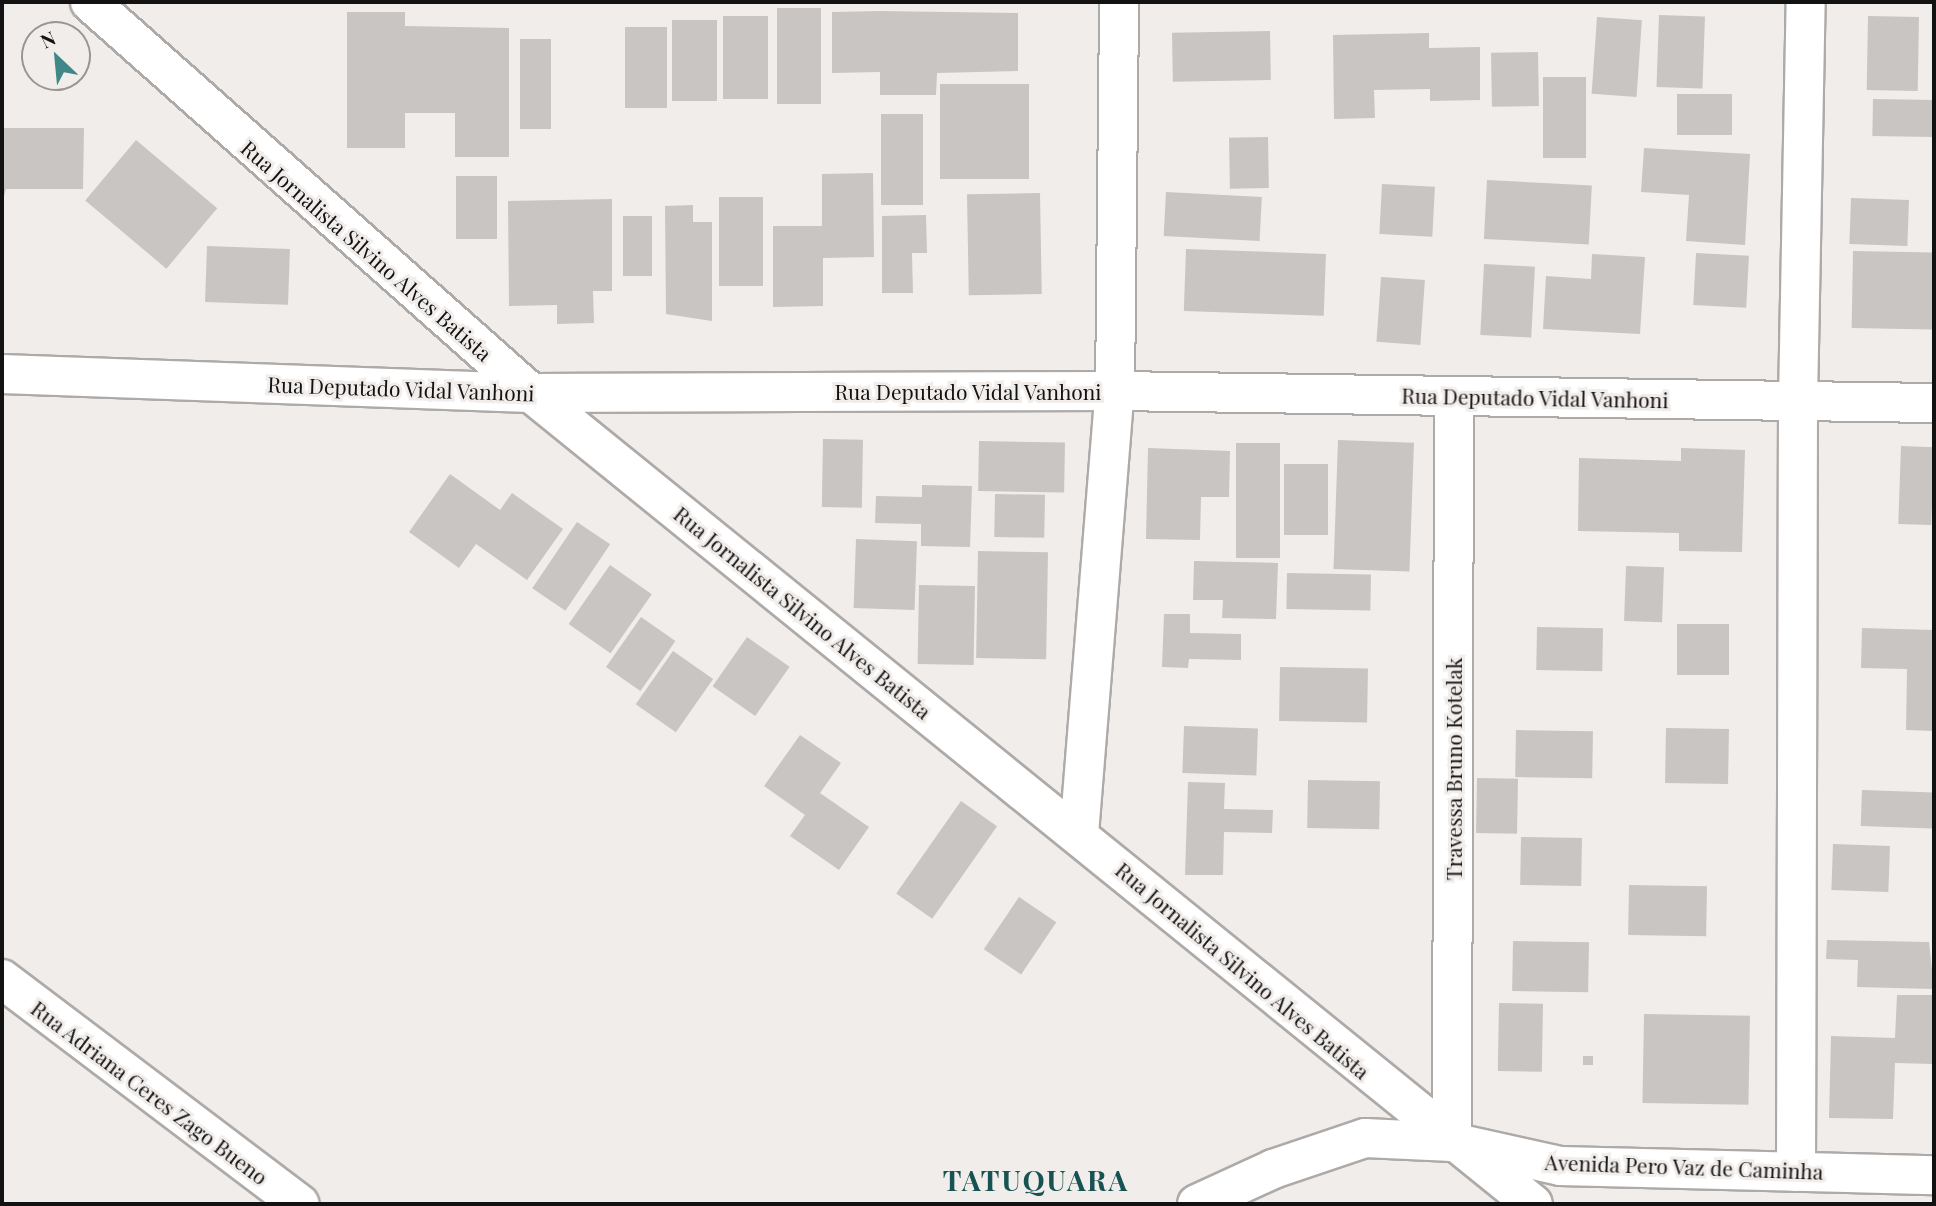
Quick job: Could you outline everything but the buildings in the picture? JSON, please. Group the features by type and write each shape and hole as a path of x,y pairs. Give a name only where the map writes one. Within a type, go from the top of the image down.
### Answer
{"street":[{"name":"Rua Jornalista Silvino Alves Batista","path":"90,2 531,393 1079,834 1452,1142 1533,1204"},
{"path":"1079,834 1115,391 1119,2"},
{"path":"1796,1172 1798,401 1807,2"},
{"name":"Rua Deputado Vidal Vanhoni","path":"2,374 531,393 1115,391 1934,403"},
{"name":"Travessa Bruno Kotelak","path":"1452,1142 1454,396"},
{"name":"Rua Adriana Ceres Zago Bueno","path":"10,997 299,1204"},
{"name":"Avenida Pero Vaz de Caminha","path":"1197,1204 1273,1168 1365,1138 1452,1142 1560,1166 1934,1175"}],"district":[{"name":"TATUQUARA","path":"1036,1180"}]}
